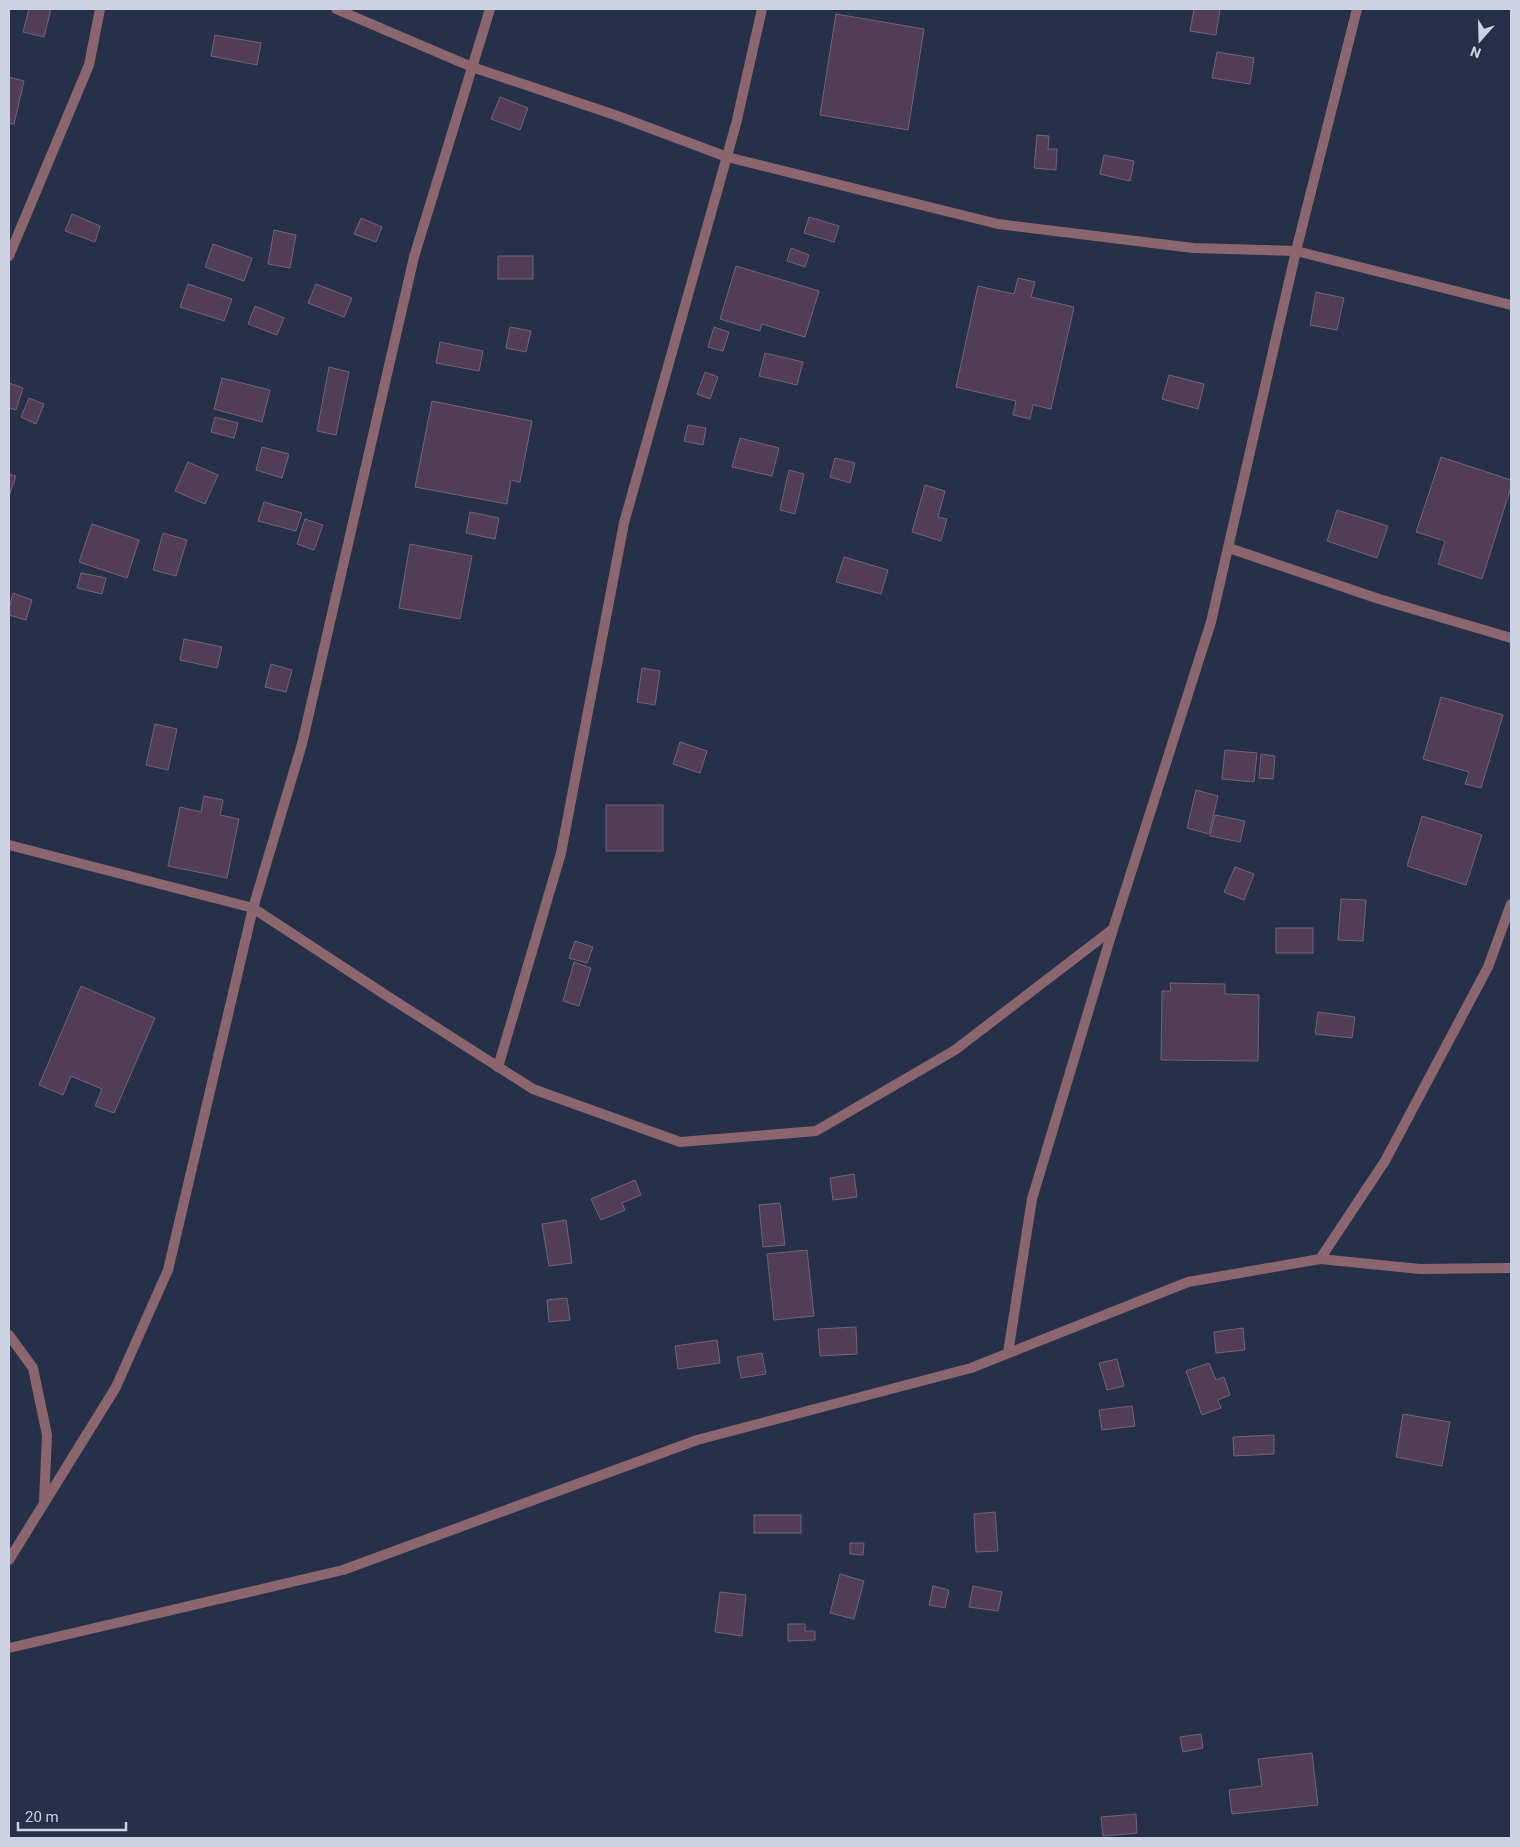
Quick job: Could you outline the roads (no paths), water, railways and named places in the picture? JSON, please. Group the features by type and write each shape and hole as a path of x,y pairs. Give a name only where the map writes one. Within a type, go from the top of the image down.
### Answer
{"street":[{"path":"9,256 89,65 100,9"},
{"path":"336,9 472,67 616,115 727,157 998,224 1193,248 1296,251 1511,305"},
{"path":"9,1560 116,1387 168,1270 253,908 302,744 414,257 490,9"},
{"path":"498,1067 561,853 624,523 727,157 762,9"},
{"path":"1008,1353 1032,1199 1113,929 1211,622 1296,251 1357,9"},
{"path":"1229,548 1379,599 1511,638"},
{"path":"9,845 253,908 533,1089 680,1142 816,1131 955,1050 1113,929"},
{"path":"1320,1259 1385,1161 1488,967 1511,904"},
{"path":"9,1648 343,1570 697,1440 971,1368 1188,1282 1320,1259 1420,1269 1511,1268"},
{"path":"9,1334 33,1368 47,1435 44,1503"}]}
